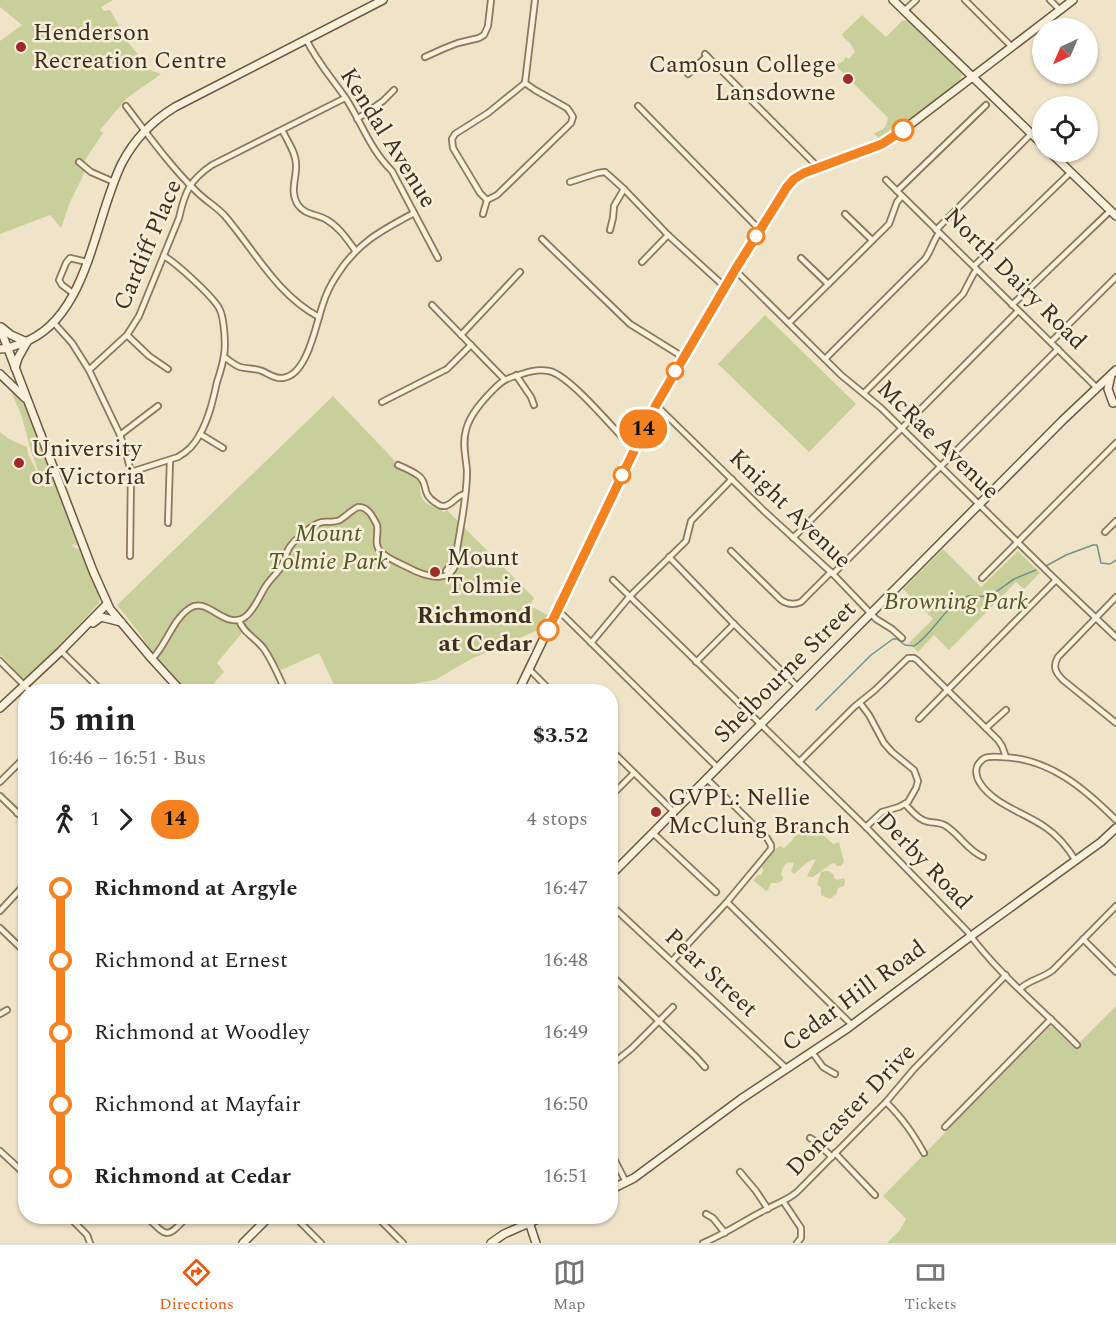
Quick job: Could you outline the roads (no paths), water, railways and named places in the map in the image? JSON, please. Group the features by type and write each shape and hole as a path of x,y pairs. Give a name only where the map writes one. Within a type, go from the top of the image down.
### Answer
{"main road":[{"path":"0,355 4,349 39,336 54,323 74,294 114,182 129,152 157,119 175,107 383,0"},
{"path":"893,0 1032,133"},
{"path":"522,684 656,405 735,270 791,182 818,167 885,142 1073,0"},
{"path":"1060,162 1113,213"},
{"path":"0,327 27,342"},
{"path":"0,327 4,349 15,368 107,604 175,684"},
{"path":"15,368 27,342"},
{"path":"1113,373 1108,389 1114,405"},
{"name":"Shelbourne Street","path":"618,868 1113,373"},
{"path":"0,375 27,400"},
{"name":"North Dairy Road","path":"1097,388 1114,405"},
{"path":"25,684 62,651 107,604"},
{"path":"86,625 101,617 121,622"},
{"path":"0,708 18,691"},
{"name":"Cedar Hill Road","path":"618,1186 741,1099 852,1025 1076,861 1116,828"},
{"path":"243,1243 262,1224"},
{"path":"491,1243 521,1224"},
{"path":"529,1224 536,1243"}],"street":[{"path":"425,57 483,35 488,26 491,0"},
{"path":"487,200 480,193 453,147 452,139 455,134 488,113 525,83 535,0"},
{"path":"904,11 915,0"},
{"path":"965,0 1012,47"},
{"path":"1050,0 1060,10"},
{"name":"Kendal Avenue","path":"306,39 322,68 345,98 376,153 392,171 438,258"},
{"path":"688,74 706,55 818,167"},
{"path":"487,200 505,188 571,123 573,117 567,108 525,83"},
{"path":"357,119 383,101 394,90"},
{"name":"Cardiff Place","path":"89,370 127,335 144,308 179,218 183,201 196,177 212,165 345,98"},
{"path":"897,192 986,105"},
{"path":"126,106 168,161 202,198 225,216 292,300 318,317"},
{"path":"638,106 760,230"},
{"path":"282,130 295,158 293,193 300,207 309,214 322,217 332,223 355,250"},
{"path":"825,359 925,259 938,231 1032,133"},
{"path":"79,162 91,172 114,182"},
{"path":"570,182 605,172 668,235 725,287"},
{"path":"864,393 963,294 976,268 1071,172"},
{"name":"North Dairy Road","path":"886,180 1097,388"},
{"path":"610,230 614,206 624,189"},
{"path":"789,323 890,222 897,202 902,196"},
{"path":"483,214 487,200"},
{"path":"224,357 239,367 258,369 277,378 286,378 294,373 314,337 318,317 330,286 355,250 383,230 414,213"},
{"path":"1012,305 1104,217 1113,213"},
{"path":"845,214 872,240"},
{"path":"642,262 668,235"},
{"path":"542,239 630,324 683,357"},
{"path":"130,472 184,454 195,442 210,411 224,357 221,311 214,301 181,269 164,256"},
{"path":"74,294 59,280 66,262 70,258 87,262"},
{"path":"801,258 828,284"},
{"name":"McRae Avenue","path":"735,270 825,359 902,428 1116,637"},
{"path":"461,335 520,272"},
{"path":"1051,342 1116,277"},
{"path":"432,305 504,379"},
{"path":"793,538 1018,311"},
{"path":"54,323 72,343 89,370 120,435 130,472 130,556"},
{"path":"127,335 149,356 168,369"},
{"path":"382,402 447,369 471,345"},
{"path":"731,551 781,600 795,604 804,600 1058,349"},
{"path":"152,659 163,646 173,627 192,606 201,605 231,620 244,618 252,610 267,584 279,571 289,548 295,542 317,524 336,521 358,507 366,509 375,520 376,545 383,554 422,575 444,577 454,567 458,558 457,549 467,471 464,442 468,423 477,408 504,379 531,371 548,370 564,377 626,441 635,446"},
{"path":"516,375 534,405"},
{"name":"Knight Avenue","path":"656,405 871,613 902,638"},
{"path":"120,435 158,406"},
{"path":"200,434 223,448"},
{"path":"982,578 1116,443"},
{"path":"168,523 170,460"},
{"path":"398,465 419,476 423,480 427,497 443,507 465,494"},
{"path":"591,643 630,596 686,541 689,525 693,519 732,479"},
{"path":"1105,532 1116,521"},
{"path":"669,557 798,687"},
{"name":"Derby Road","path":"613,580 866,827 1006,975 1077,1045"},
{"path":"919,718 1056,580"},
{"path":"1116,597 1058,657 1055,663 1055,671 1063,680 1116,723"},
{"path":"558,610 718,768"},
{"path":"239,620 241,626 262,646 282,684"},
{"path":"696,662 734,624"},
{"path":"62,651 95,684"},
{"path":"799,762 911,657 917,660 1001,743 1006,757"},
{"path":"0,661 23,684"},
{"path":"529,669 544,684"},
{"path":"860,703 884,743 914,770 918,783 905,804 882,812 866,827"},
{"path":"986,728 1006,710"},
{"path":"618,757 674,812"},
{"path":"1076,861 1064,844 1044,826 994,798 985,790 979,783 976,770 980,761 989,757 1006,757 1043,766 1068,778 1116,820"},
{"path":"0,782 18,764"},
{"path":"618,789 634,773"},
{"path":"672,961 769,853 771,845 767,838 707,779"},
{"path":"0,796 17,813"},
{"path":"905,804 920,819 947,826 970,849 983,857"},
{"path":"653,833 716,892"},
{"path":"0,911 18,892"},
{"path":"727,902 852,1025"},
{"path":"1020,989 1028,982 1049,972 1116,906"},
{"name":"Pear Street","path":"618,911 787,1069"},
{"path":"0,928 18,945"},
{"path":"1083,939 1116,972"},
{"name":"Doncaster Drive","path":"703,1243 783,1202 797,1192 1006,975"},
{"path":"618,982 705,1067"},
{"path":"618,1059 674,1006"},
{"path":"0,1014 7,1010"},
{"path":"945,1127 1051,1019"},
{"path":"812,1052 823,1067 835,1074"},
{"path":"886,1102 908,1126 924,1153"},
{"path":"810,1138 833,1155 875,1195"},
{"path":"0,1151 18,1168"},
{"path":"618,1166 626,1182"},
{"path":"740,1172 768,1209"},
{"path":"783,1202 801,1228 801,1238 797,1243"},
{"path":"706,1214 713,1218 725,1233"},
{"path":"76,1224 87,1235 90,1243"},
{"path":"154,1224 164,1233 169,1234 181,1224"},
{"path":"302,1224 321,1243"},
{"path":"384,1224 403,1243"}],"waterway":[{"path":"1046,566 1066,555 1093,545 1097,545 1101,563 1110,564 1116,560"},
{"path":"816,710 871,655 893,639 905,645 914,646 959,600 967,596 990,595 1014,579 1036,570"}],"place":[{"name":"Henderson Recreation Centre","path":"21,47"},
{"name":"Camosun College Lansdowne","path":"848,79"},
{"name":"University of Victoria","path":"19,463"},
{"name":"Mount Tolmie","path":"435,572"},
{"name":"Richmond at Cedar","path":"548,630"},
{"name":"GVPL: Nellie McClung Branch","path":"656,812"}],"park label":[{"name":"Mount Tolmie Park","path":"328,548"},
{"name":"Browning Park","path":"956,602"}]}
